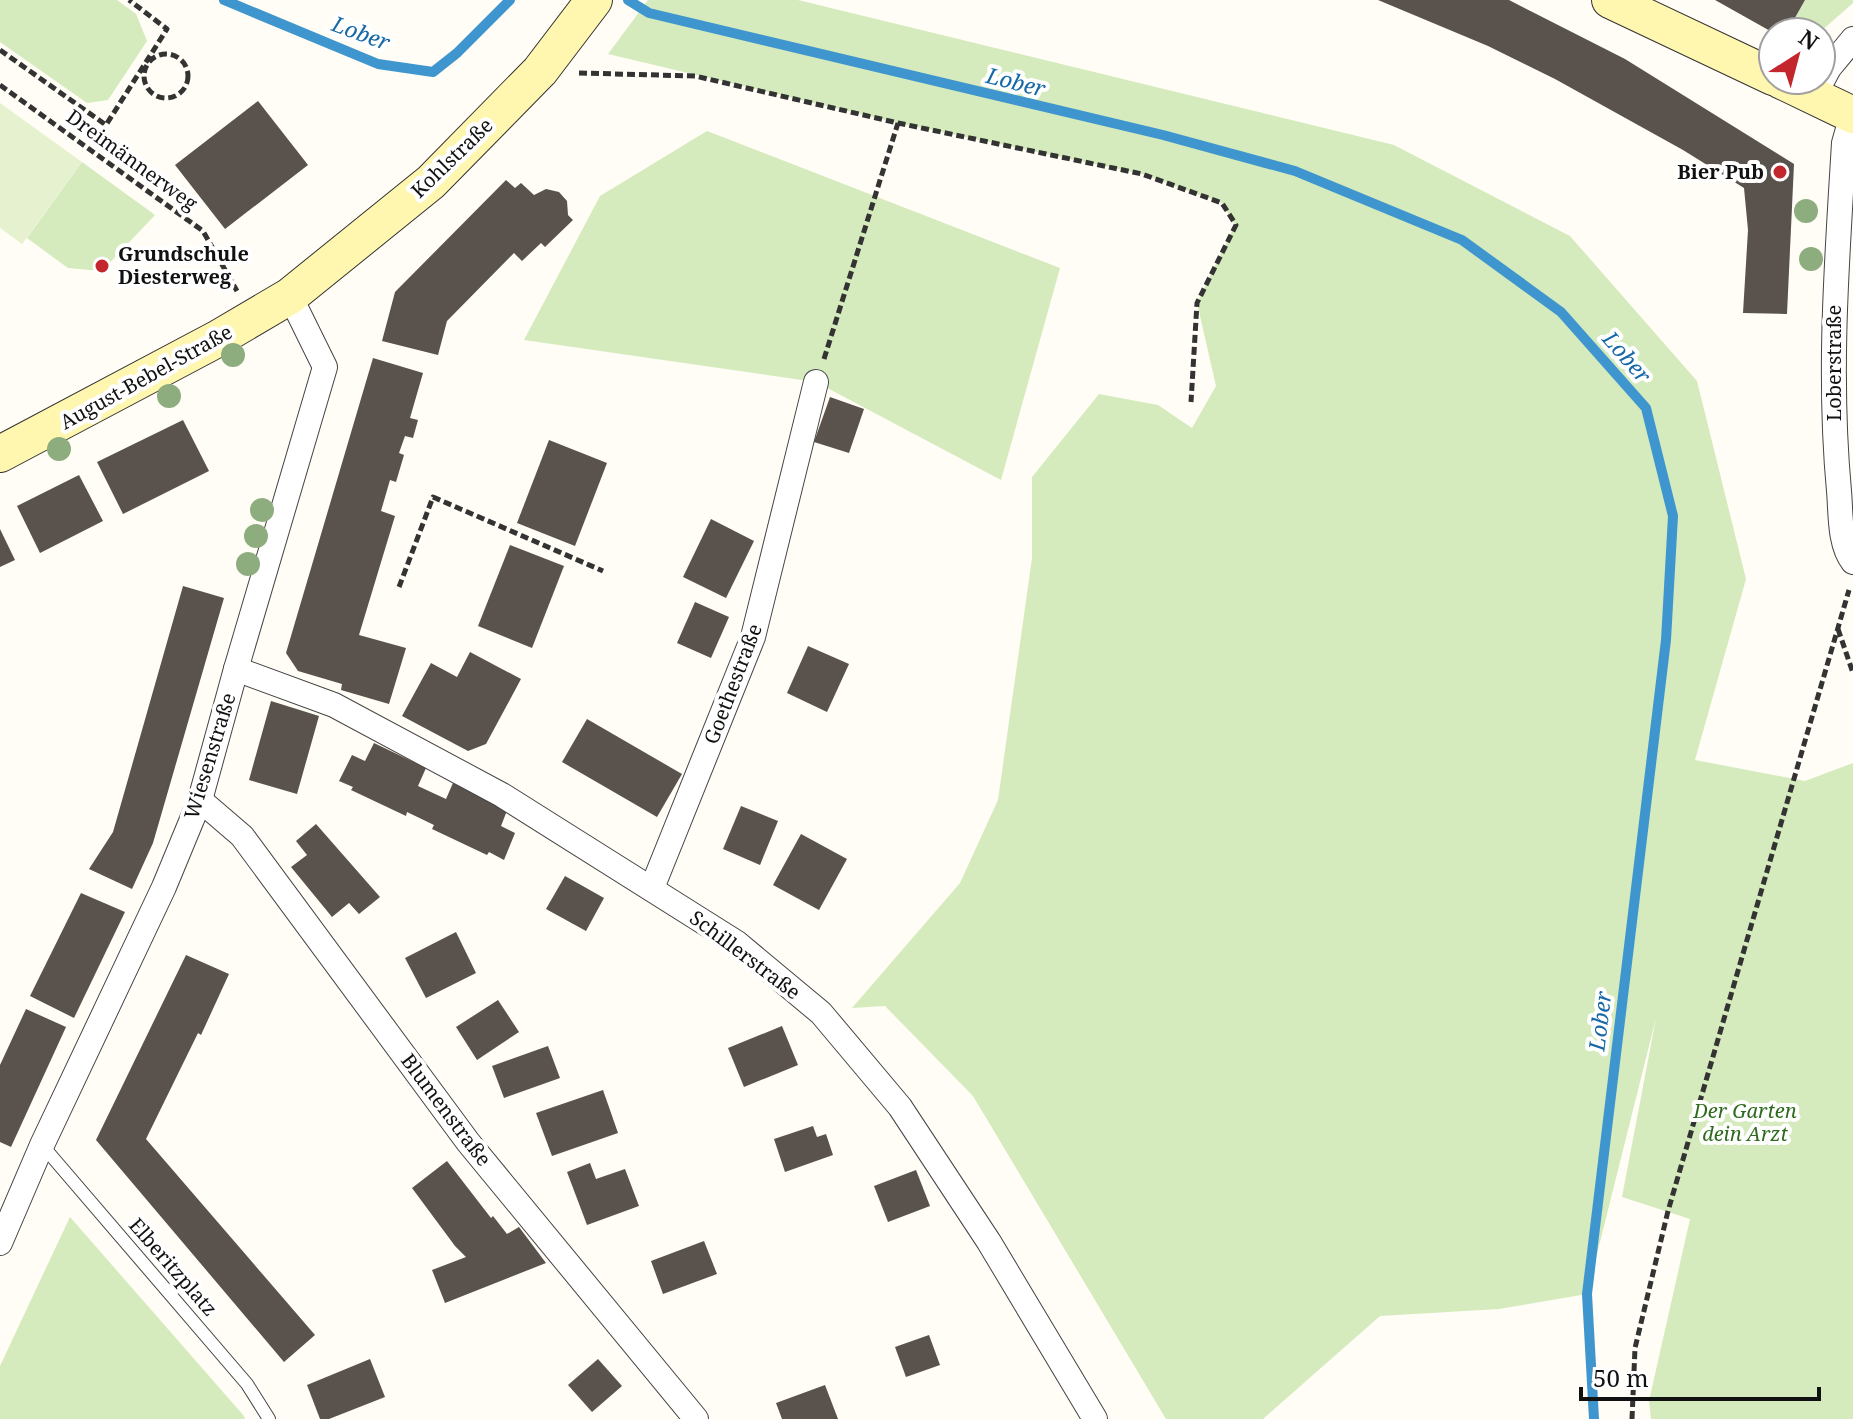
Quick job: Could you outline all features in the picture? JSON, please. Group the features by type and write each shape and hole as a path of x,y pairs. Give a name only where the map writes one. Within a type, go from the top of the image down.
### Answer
{"street":[{"name":"Kohlstraße","path":"290,296 431,182 540,71 594,0"},
{"path":"1610,0 1757,69"},
{"path":"1837,58 1853,39"},
{"path":"1814,96 1852,115"},
{"name":"Loberstraße","path":"1852,115 1844,143 1833,323 1835,445 1844,544 1853,562"},
{"name":"August-Bebel-Straße","path":"0,454 253,319 290,296"},
{"name":"Wiesenstraße","path":"0,1243 42,1145 164,887 200,800 325,367 290,296"},
{"name":"Goethestraße","path":"652,888 753,637 816,382"},
{"name":"Schillerstraße","path":"236,669 334,705 502,795 737,943 821,1013 900,1107 989,1242 1095,1419"},
{"name":"Blumenstraße","path":"200,800 242,836 468,1142 696,1419"}],"lane":[{"name":"Elberitzplatz","path":"42,1145 247,1384 269,1419"}],"path":[{"path":"0,50 106,125 167,29 129,0"},
{"path":"159,55 174,55 185,65 189,79 186,86 175,97 168,99 154,95 144,77 147,63 159,55"},
{"path":"540,71 695,76 898,123 1142,174 1222,203 1236,225 1197,303 1191,402"},
{"name":"Dreimännerweg","path":"0,85 203,231 253,319"},
{"path":"816,382 898,123"},
{"path":"399,587 433,497 603,571"},
{"path":"1632,1419 1635,1348 1668,1211 1853,577"},
{"path":"1838,629 1853,673"}],"green space":[{"path":"0,0 117,0 136,14 147,41 108,100 87,103 0,42"},
{"name":"Der Garten dein Arzt","path":"648,0 798,0 1394,145 1570,236 1697,381 1746,579 1695,760 1805,781 1853,763 1853,1419 1651,1419 1649,1401 1690,1219 1622,1197 1656,1018 1587,1294 1499,1309 1380,1316 1263,1419 1166,1419 973,1096 885,1006 852,1008 960,883 998,800 1032,558 1032,477 1099,394 1158,405 1192,428 1216,386 1197,303 1235,225 1222,203 1142,174 898,123 608,54"},
{"path":"1805,0 1853,0 1837,17 1796,16"},
{"path":"0,103 82,162 22,244 0,228"},
{"path":"707,131 1060,268 1001,480 816,382 524,340 600,196"},
{"path":"82,162 155,215 102,271 68,268 27,238"},
{"path":"70,1217 245,1419 0,1419 0,1366"}],"building":[{"path":"1378,0 1509,0 1625,59 1794,164 1787,314 1743,313 1748,230 1744,188 1683,150 1555,79 1488,46"},
{"path":"1715,0 1805,0 1796,16 1757,16 1757,24"},
{"path":"258,101 308,165 225,229 175,165"},
{"path":"506,180 515,188 521,183 534,195 546,189 559,192 567,201 568,215 573,220 545,247 541,243 522,261 514,253 447,321 438,355 382,341 395,292"},
{"path":"373,358 423,373 410,418 418,420 413,438 405,436 399,453 404,455 396,482 390,480 381,511 395,516 359,635 406,648 389,704 341,690 342,684 298,671 286,653"},
{"path":"830,397 864,409 849,453 814,442"},
{"path":"183,420 209,471 123,514 97,462"},
{"path":"549,440 607,463 575,546 517,523"},
{"path":"79,475 103,521 40,553 17,506"},
{"path":"711,519 754,541 726,598 683,577"},
{"path":"0,529 15,560 0,567"},
{"path":"510,545 564,566 532,648 478,626"},
{"path":"183,586 224,598 153,843 132,889 89,869 113,832"},
{"path":"695,602 729,617 711,658 677,643"},
{"path":"808,646 849,664 827,712 787,693"},
{"path":"470,652 521,679 486,744 468,751 402,716 431,663 457,677"},
{"path":"271,701 319,716 297,794 249,780"},
{"path":"587,719 682,774 657,817 562,762"},
{"path":"374,743 426,768 418,786 446,799 453,783 508,808 501,826 515,833 504,860 432,829 434,825 407,812 406,816 351,790 353,787 339,781 352,755 365,761"},
{"path":"741,806 778,821 760,865 723,849"},
{"path":"316,824 380,897 359,914 349,903 332,917 291,867 307,855 296,841"},
{"path":"801,834 847,859 819,910 773,885"},
{"path":"565,876 604,898 586,931 546,909"},
{"path":"81,893 125,912 74,1018 30,996"},
{"path":"456,932 476,973 426,998 405,958"},
{"path":"186,955 229,974 146,1139 315,1335 284,1362 96,1140"},
{"path":"498,1000 519,1032 477,1060 456,1027"},
{"path":"26,1009 66,1027 11,1147 0,1142 0,1065"},
{"path":"782,1026 798,1065 744,1087 728,1048"},
{"path":"548,1046 560,1078 504,1098 492,1066"},
{"path":"603,1090 618,1133 552,1156 536,1113"},
{"path":"813,1126 817,1137 826,1134 833,1155 785,1172 774,1139"},
{"path":"447,1161 491,1218 493,1216 507,1234 519,1227 546,1263 445,1303 432,1270 466,1257 412,1188"},
{"path":"590,1163 596,1179 625,1169 639,1206 587,1225 567,1172"},
{"path":"916,1170 930,1206 888,1222 874,1186"},
{"path":"704,1241 717,1274 663,1294 651,1261"},
{"path":"929,1335 940,1365 906,1377 895,1347"},
{"path":"370,1359 385,1397 329,1419 320,1419 307,1385"},
{"path":"598,1359 622,1386 592,1412 568,1385"},
{"path":"825,1385 838,1419 782,1419 776,1403"}],"waterway":[{"name":"Lober","path":"224,0 378,64 433,72 457,53 510,0"},
{"name":"Lober","path":"628,0 649,13 1163,135 1295,171 1462,240 1561,312 1646,408 1673,516 1666,640 1587,1294 1594,1419"}],"place":[{"name":"Bier Pub","path":"1780,172"},
{"name":"Grundschule Diesterweg","path":"102,266"}]}
